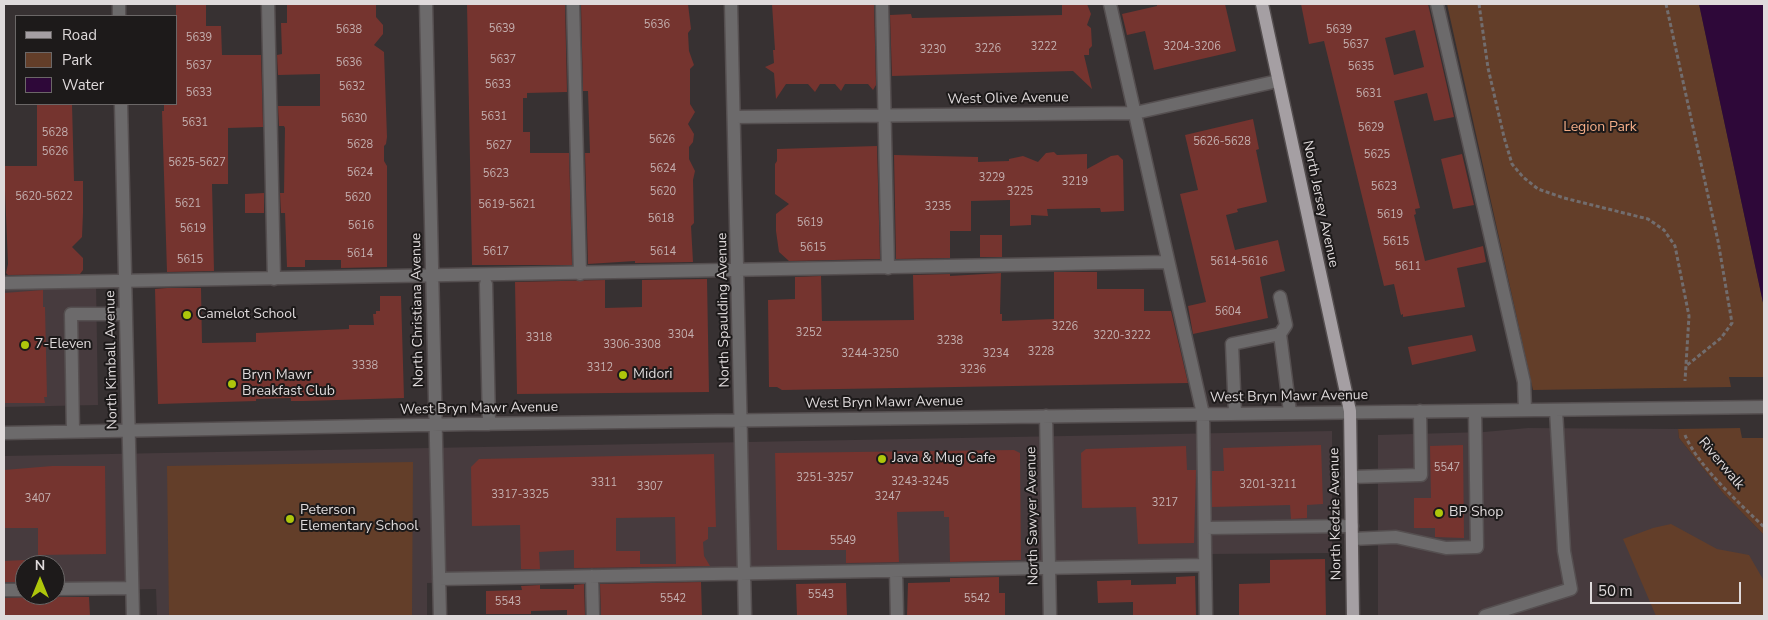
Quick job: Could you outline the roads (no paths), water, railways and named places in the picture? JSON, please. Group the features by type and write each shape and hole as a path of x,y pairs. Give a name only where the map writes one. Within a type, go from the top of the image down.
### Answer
{"main road":[{"name":"North Jersey Avenue","path":"1262,4 1350,411"},
{"name":"North Kedzie Avenue","path":"1350,411 1354,616"}],"street":[{"path":"268,4 274,279"},
{"name":"North Christiana Avenue","path":"426,4 440,616"},
{"path":"573,4 580,274"},
{"name":"North Spaulding Avenue","path":"732,4 746,616"},
{"path":"882,4 888,268"},
{"path":"1110,4 1203,414 1206,616"},
{"path":"1437,4 1524,382 1525,410"},
{"name":"West Olive Avenue","path":"734,117 1135,112 1278,81"},
{"name":"North Kimball Avenue","path":"121,105 133,616"},
{"path":"4,284 1168,262"},
{"path":"486,284 489,424"},
{"path":"1280,297 1286,325 1280,334 1290,412"},
{"path":"73,431 71,314 126,314"},
{"path":"1235,413 1232,344 1280,334"},
{"name":"West Bryn Mawr Avenue","path":"4,433 742,420 1758,407"},
{"path":"1485,616 1572,589 1564,551 1556,410"},
{"path":"1350,478 1421,475 1420,411"},
{"path":"1205,528 1352,532 1396,537 1446,548 1477,547 1475,411"},
{"name":"North Sawyer Avenue","path":"1046,416 1050,616"},
{"path":"440,579 1206,565"},
{"path":"896,571 897,616"},
{"path":"592,576 593,616"},
{"path":"65,590 132,588"}],"water":[{"path":"1699,4 1764,4 1764,307 1762,298"}],"place":[{"name":"Camelot School","path":"187,315"},
{"name":"7-Eleven","path":"25,345"},
{"name":"Midori","path":"623,375"},
{"name":"Bryn Mawr Breakfast Club","path":"232,384"},
{"name":"Java & Mug Cafe","path":"882,459"},
{"name":"BP Shop","path":"1439,513"},
{"name":"Peterson Elementary School","path":"290,519"}],"park label":[{"name":"Legion Park","path":"1600,128"}]}
